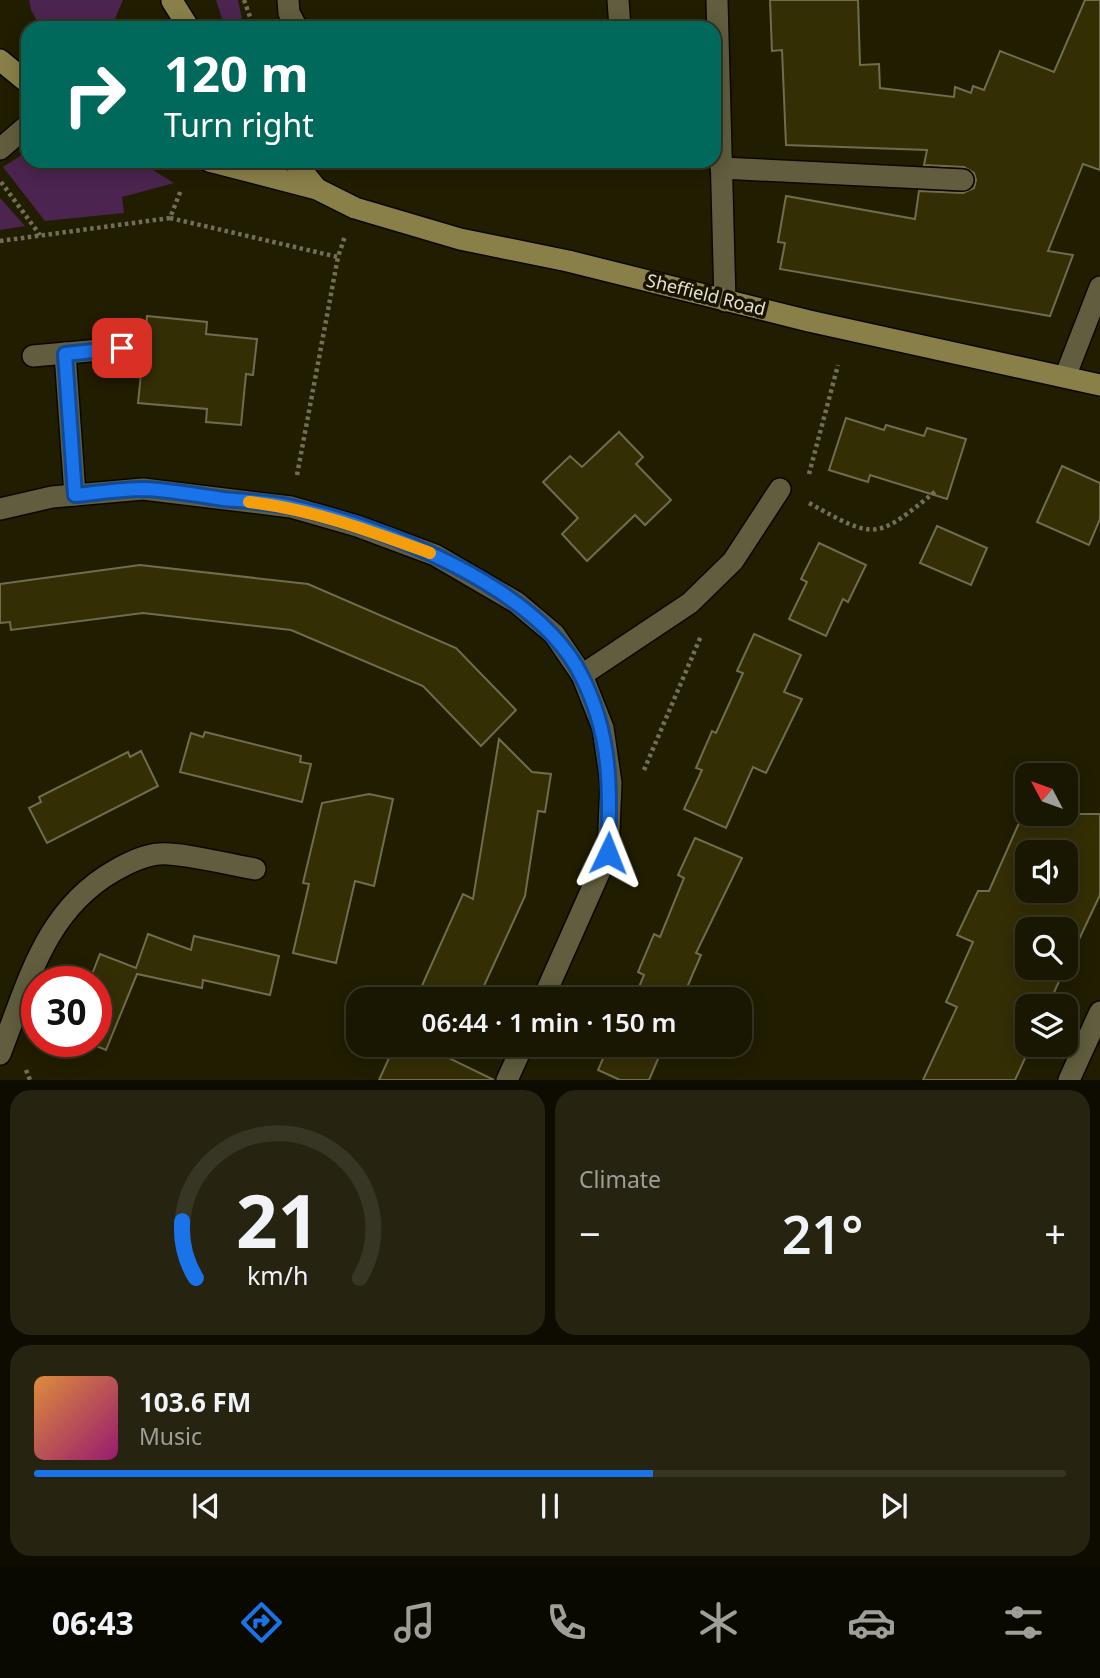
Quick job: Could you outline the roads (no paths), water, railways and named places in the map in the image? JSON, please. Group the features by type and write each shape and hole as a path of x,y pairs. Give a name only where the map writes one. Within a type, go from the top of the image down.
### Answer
{"main road":[{"path":"168,21 172,1"},
{"path":"172,1 185,21"},
{"path":"0,60 21,76"},
{"name":"Sheffield Road","path":"236,168 317,189 355,208 460,239 587,265 725,301 1100,385"},
{"name":"Sheffield Road","path":"300,168 317,189"}],"street":[{"path":"288,0 289,13 293,21"},
{"path":"618,0 620,21"},
{"path":"717,0 718,21"},
{"path":"0,149 21,131"},
{"path":"725,301 721,168 963,180"},
{"path":"1065,377 1100,287"},
{"path":"33,356 122,348"},
{"path":"65,354 75,495"},
{"path":"0,509 75,495 143,489 291,507 357,526 435,555 505,595 554,634 582,675 604,728 611,783 608,853 548,987"},
{"path":"582,675 690,603 733,561 780,489"},
{"path":"0,1054 42,947 63,912 92,884 124,865 159,854 255,869"},
{"path":"1069,1080 1100,1012"},
{"path":"507,1080 518,1057"}]}
